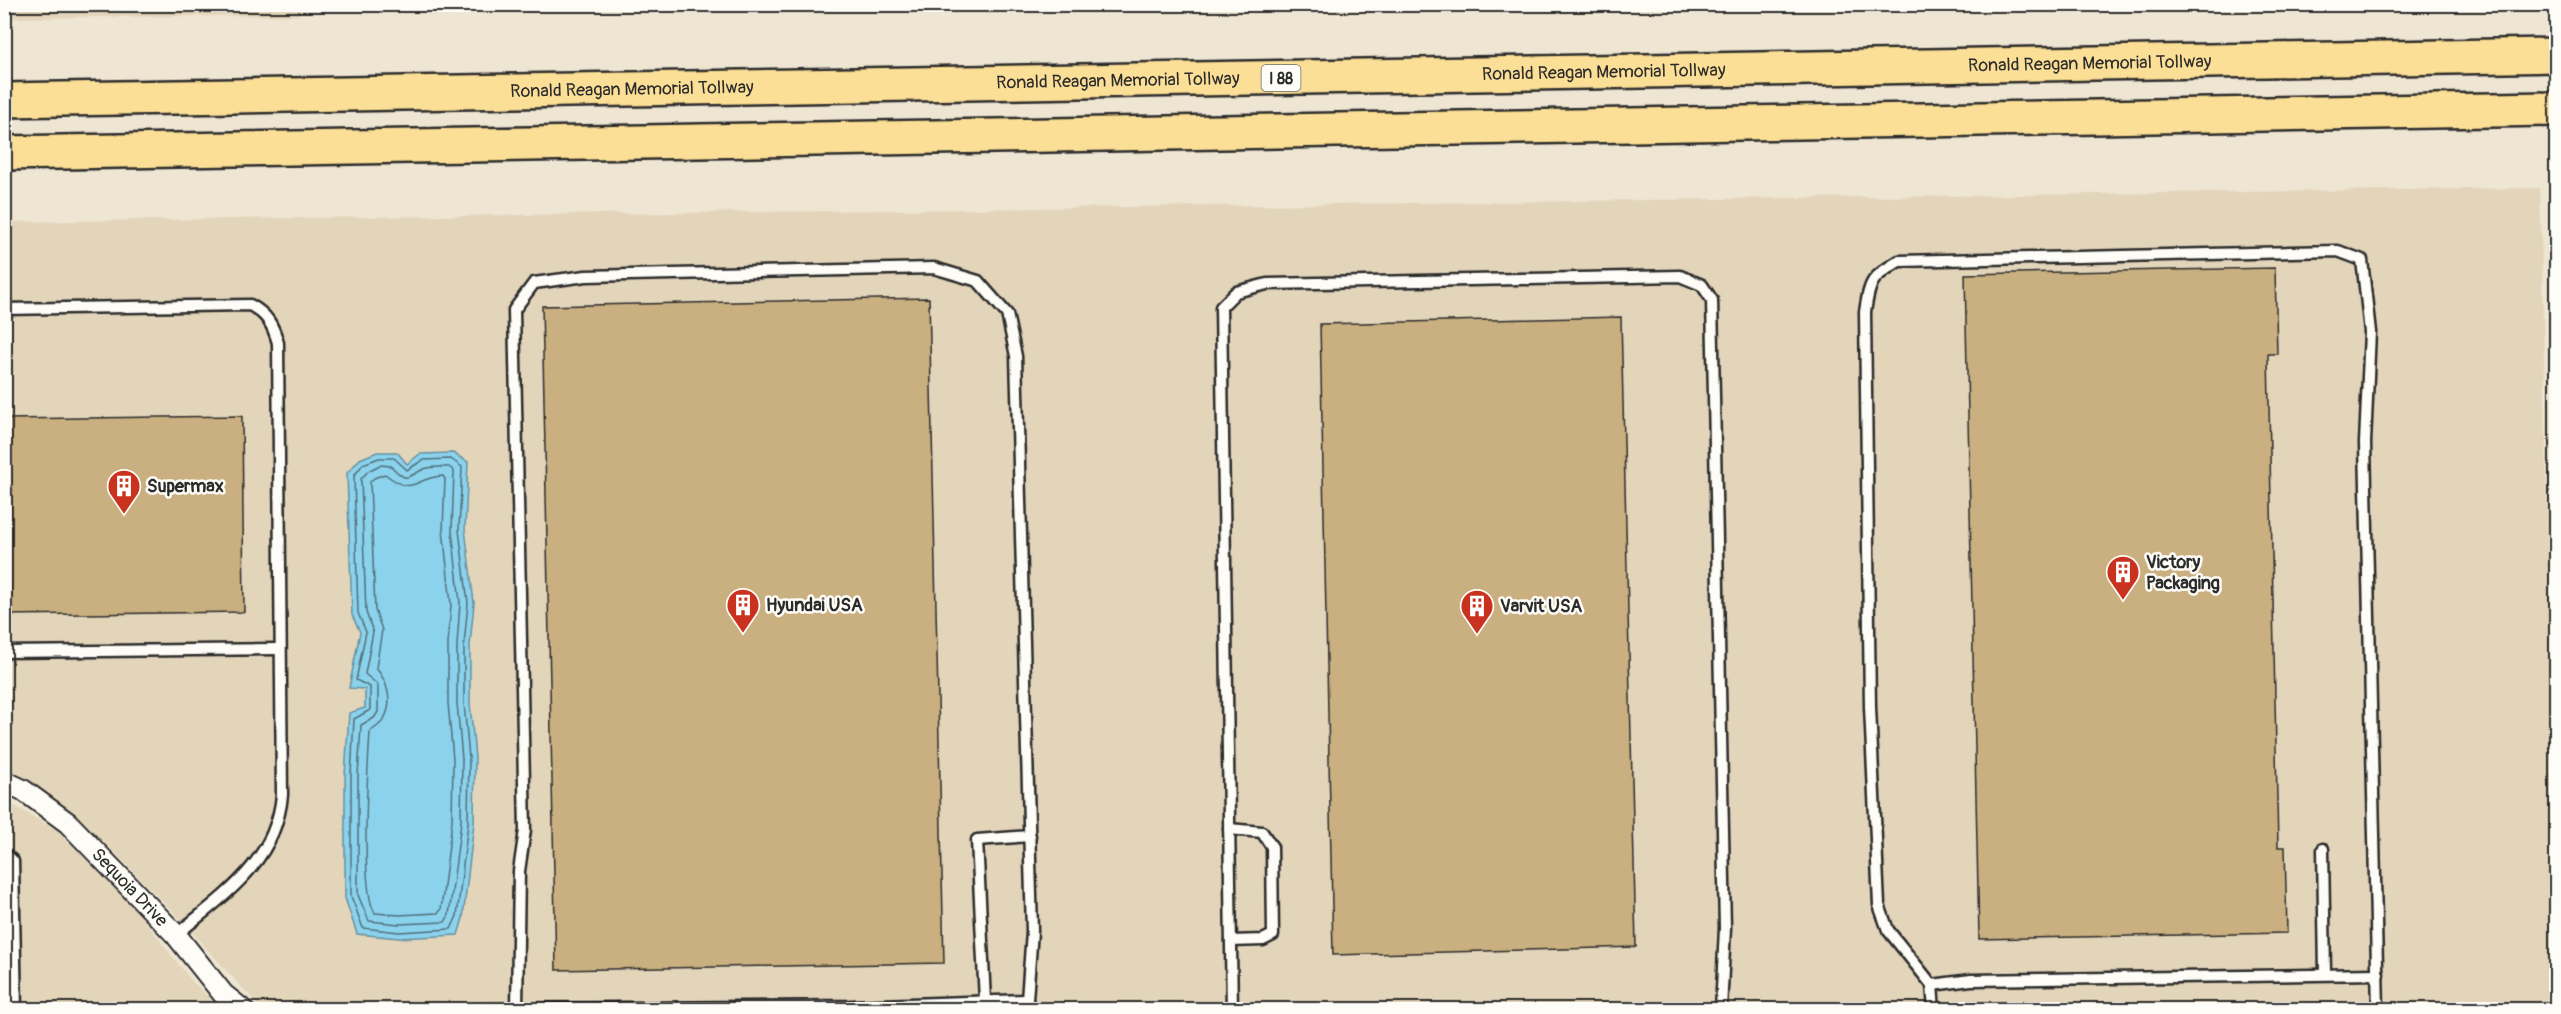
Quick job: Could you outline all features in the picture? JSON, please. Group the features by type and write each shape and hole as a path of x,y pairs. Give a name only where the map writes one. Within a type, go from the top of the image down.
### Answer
{"highway":[{"name":"Ronald Reagan Memorial Tollway","path":"4,100 2556,55"},
{"path":"4,153 2556,109"}],"street":[{"name":"Sequoia Drive","path":"4,781 23,790 68,823 176,935 223,994 243,1010"}],"lane":[{"path":"1934,1010 1932,985 1888,930 1878,905 1870,707 1865,312 1869,287 1877,275 1899,261 2338,251 2362,260 2370,332 2365,443 2378,1010"},
{"path":"422,1010 850,1006 985,1001 1028,1005 1032,931 1016,356 1007,314 978,281 934,268 586,276 534,283 514,310 525,830 519,872 518,1008"},
{"path":"1232,1010 1221,307 1236,292 1267,284 1680,276 1702,285 1712,300 1725,928 1721,1010"},
{"path":"4,309 250,305 263,312 273,326 278,343 282,795 280,816 261,857 235,886 176,935"},
{"path":"4,652 280,649"},
{"path":"1229,829 1262,832 1272,847 1274,909 1274,935 1263,940 1231,941"},
{"path":"985,1001 977,840 1030,837"},
{"path":"2323,849 2325,974"},
{"path":"4,853 13,861 16,1010"},
{"path":"1932,985 1971,980 2378,974"}],"shaded area":[{"path":"5,4 299,4 299,15 4,18"},
{"path":"2540,188 2556,859 2556,1009 266,1009 256,1003 178,917 103,841 5,764 4,222"},
{"path":"4,800 58,831 141,916 191,980 220,1009 5,1009"}],"water":[{"path":"377,452 397,452 407,464 420,454 453,453 468,462 465,529 474,603 470,645 470,703 475,758 474,823 463,918 458,935 399,938 357,934 345,898 345,775 349,713 365,708 365,689 349,688 360,632 352,615 347,473 360,459"}],"building":[{"name":"Victory Packaging","path":"2275,268 2277,354 2268,354 2278,847 2285,847 2287,933 1979,939 1965,274"},
{"name":"Hyundai USA","path":"929,298 944,963 556,970 542,306"},
{"name":"Varvit USA","path":"1621,317 1636,947 1333,955 1320,324"},
{"name":"Supermax","path":"242,416 244,612 4,615 4,419"}],"place":[{"name":"Supermax","path":"124,515"},
{"name":"Victory Packaging","path":"2123,601"},
{"name":"Hyundai USA","path":"743,634"},
{"name":"Varvit USA","path":"1477,635"}]}
